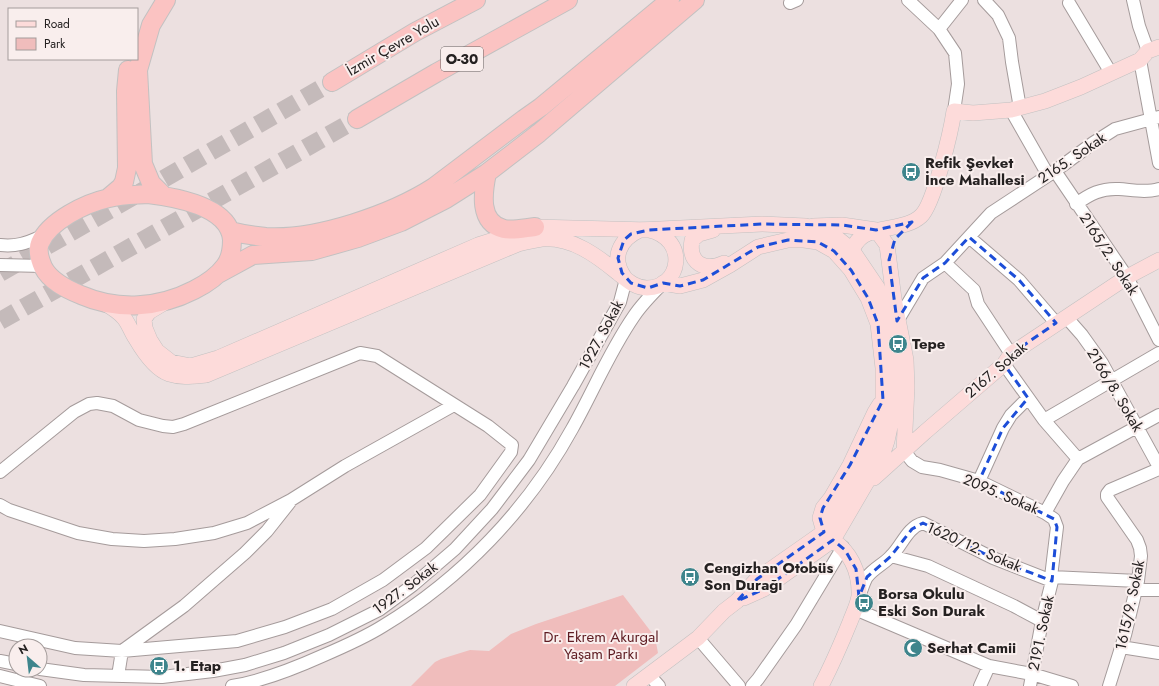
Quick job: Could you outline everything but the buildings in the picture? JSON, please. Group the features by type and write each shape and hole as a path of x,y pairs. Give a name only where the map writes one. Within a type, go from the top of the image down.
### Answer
{"highway":[{"path":"138,26 153,0"},
{"path":"164,196 151,183 143,164 138,70 150,24 166,0"},
{"name":"İzmir Çevre Yolu","path":"332,82 415,32 476,0"},
{"name":"O-30","path":"357,119 436,73 568,0"},
{"path":"230,231 244,235 267,237 329,230 374,217 421,196 542,107 670,0"},
{"path":"218,274 253,255 312,251 358,238 401,222 446,199 487,173 539,133 695,0"},
{"path":"108,198 148,194 194,203 208,209 220,217 230,231 232,248 230,258 218,274 207,283 186,294 168,301 136,306 113,305 86,298 66,288 48,274 43,266 39,257 39,245 45,235 66,216 108,198 121,187 124,182 127,168 126,91 128,60"},
{"path":"487,173 483,192 484,208 490,220 495,225 504,229 535,227"}],"main road":[{"path":"889,260 895,239 912,222 921,216 927,207 940,170 954,111 973,113 1016,109 1045,101 1081,87 1149,53"},
{"path":"851,270 852,250 861,237 876,230 912,222"},
{"path":"626,278 619,267 618,258 620,248 624,240 640,230 762,224 806,226 842,225 876,230 887,245 892,281 889,290 893,319 897,380 896,399 891,426 882,456 866,486 833,540 764,588 737,601 724,610 654,681 634,686"},
{"path":"731,226 699,234 692,240 691,248 693,256 699,263 707,267 716,266 758,247 788,240 818,242 834,251 851,270 868,298 878,324 883,368 883,400 875,412 850,466 824,508 820,518 833,540"},
{"path":"806,226 837,238 852,250 877,287 893,319 906,360 907,387 904,451"},
{"path":"168,301 149,312 144,319 150,340 157,351 171,362 191,366 218,358 478,245 535,227 649,230 659,232 667,237 673,245 676,254 676,264 672,273 663,283"},
{"path":"102,302 123,317 136,340 157,366 169,374 187,377 206,375 518,244 542,239 561,241 580,246 599,258 631,283 638,287 648,288 663,283 680,286 703,280 758,247"},
{"name":"2167. Sokak","path":"866,486 1007,359 1061,320 1127,277 1159,260"},
{"name":"1620/12. Sokak","path":"821,686 840,648 857,603 856,569 833,540"}],"street":[{"path":"908,0 939,29 955,53 958,84 954,111"},
{"path":"939,29 962,0"},
{"name":"2165/2. Sokak","path":"984,0 998,15 1009,38 1016,109 1051,173 1076,204 1127,277 1159,340"},
{"path":"1134,0 1139,26 1149,53 1159,164"},
{"path":"1069,3 1111,73"},
{"name":"2165. Sokak","path":"969,237 991,213 1093,143 1115,129 1155,118"},
{"path":"1076,204 1088,195 1102,190 1118,189 1140,192 1159,189"},
{"path":"0,245 11,246 24,244 45,235"},
{"path":"893,319 923,278 945,263 969,237"},
{"name":"2166/8. Sokak","path":"969,237 1019,280 1061,320 1082,335 1102,362 1112,379 1159,468"},
{"path":"945,263 974,290 978,304 1028,398 1044,420 1078,459"},
{"path":"0,265 43,266"},
{"name":"1927. Sokak","path":"48,670 84,675 162,677 245,665 284,653 329,635 379,610 413,586 455,549 492,509 529,460 620,302 626,278"},
{"name":"1927. Sokak","path":"232,686 247,684 295,668 349,644 382,627 422,600 479,551 539,483 572,430 600,373 634,316 647,299 663,283"},
{"path":"1044,420 1159,352"},
{"path":"0,472 74,412 89,404 97,403 113,406 139,420 174,427 360,353 377,356 488,426 512,445 511,452 480,495 426,548 383,580 332,609 237,641 122,651 75,648 0,631"},
{"path":"979,481 1003,428 1011,415 1028,398"},
{"path":"0,505 9,510 78,533 112,539 144,541 175,539 214,533 247,523 291,500 345,466 454,405"},
{"name":"2095. Sokak","path":"904,451 912,461 922,467 940,470 979,481 1045,513 1063,481 1078,459 1159,415"},
{"name":"1615/9. Sokak","path":"1109,686 1137,585 1141,556 1137,540 1107,497 1107,494 1110,490 1159,468"},
{"path":"118,676 122,651 184,606 245,553 267,532 291,500"},
{"name":"2191. Sokak","path":"1031,680 1051,579 1057,527 1054,519 1045,513"},
{"name":"1620/12. Sokak","path":"857,603 867,577 891,556 912,529 923,523 993,558 1051,579"},
{"path":"752,686 796,625 833,540"},
{"path":"891,556 928,566 1014,606 1042,621"},
{"path":"1051,579 1137,585 1159,590"},
{"path":"857,603 989,666 1031,680 1072,686"},
{"path":"698,638 739,686"},
{"path":"1121,647 1159,653"},
{"path":"980,686 989,666"},
{"path":"0,676 40,686"}],"highlighted area":[{"path":"912,222 895,239 889,260 897,321 923,278 945,263 969,237 1019,280 1056,323 1011,354 1004,364 1028,398 1003,428 979,481 1054,519 1057,527 1052,581 993,558 923,523 912,529 891,556 867,577 859,597 856,569 845,550 833,540 764,589 737,601 757,579 824,532 820,518 823,508 850,465 883,400 878,324 868,298 851,270 834,251 818,242 788,240 758,247 703,280 680,286 663,283 648,288 631,283 622,273 618,258 624,240 631,234 649,230 762,224 842,225 876,230"}],"green space":[{"name":"Dr. Ekrem Akurgal Yaşam Parkı","path":"623,595 655,637 658,653 615,686 411,686 435,662 441,659 470,650 489,651 511,634 536,624"}],"tunnel":[{"path":"0,273 332,82"},
{"path":"0,321 357,119"}],"place":[{"name":"Refik Şevket İnce Mahallesi","path":"911,172"},
{"name":"Tepe","path":"898,344"},
{"name":"Cengizhan Otobüs Son Durağı","path":"690,577"},
{"name":"Borsa Okulu Eski Son Durak","path":"864,603"},
{"name":"Serhat Camii","path":"913,648"},
{"name":"1. Etap","path":"159,666"}]}
